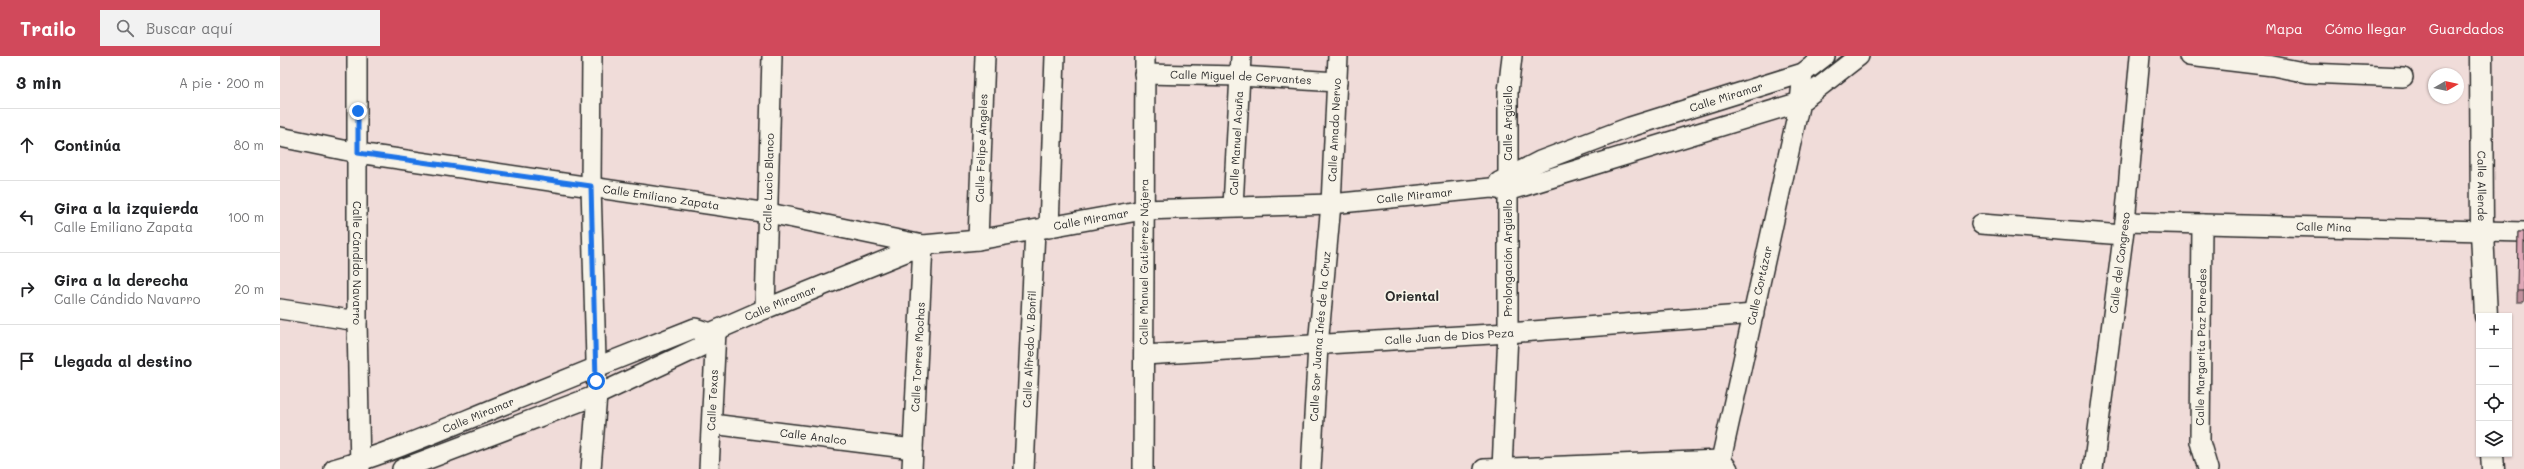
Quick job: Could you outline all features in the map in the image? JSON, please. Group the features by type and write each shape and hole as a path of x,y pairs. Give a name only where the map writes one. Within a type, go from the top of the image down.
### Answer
{"street":[{"name":"Calle Cándido Navarro","path":"357,56 357,321 360,465"},
{"path":"591,469 597,396 594,367 591,186 592,56"},
{"name":"Calle Lucio Blanco","path":"764,309 769,213 772,56"},
{"name":"Calle Felipe Ángeles","path":"978,240 985,56"},
{"path":"1042,229 1054,56"},
{"name":"Calle Manuel Acuña","path":"1233,206 1241,56"},
{"name":"Calle Amado Nervo","path":"1331,204 1338,56"},
{"name":"Calle Argüello","path":"1502,185 1508,92 1512,56"},
{"name":"Calle Miramar","path":"1502,185 1540,161 1630,127 1803,73 1825,56"},
{"path":"1800,102 1859,56"},
{"name":"Calle del Congreso","path":"2093,469 2124,228 2140,56"},
{"path":"2189,56 2273,66 2308,73 2403,77"},
{"name":"Calle Allende","path":"2481,56 2482,232 2486,313"},
{"name":"Calle Miguel de Cervantes","path":"1145,65 1240,76 1337,82"},
{"name":"Calle Manuel Gutiérrez Nájera","path":"1143,469 1145,65"},
{"name":"Calle Cortázar","path":"1723,466 1800,102 1803,73"},
{"name":"Calle Miramar","path":"402,469 435,464 597,396 700,347 713,332 764,309 923,245 978,240 1144,210 1331,204 1502,185 1800,102"},
{"name":"Calle Emiliano Zapata","path":"280,137 358,153 769,213 923,245"},
{"name":"Prolongación Argüello","path":"1496,469 1508,333 1502,185"},
{"name":"Calle Sor Juana Inés de la Cruz","path":"1311,469 1318,346 1331,204"},
{"name":"Calle Mina","path":"1981,224 2124,228 2202,224 2524,232"},
{"name":"Calle Margarita Paz Paredes","path":"2202,224 2200,442 2208,469"},
{"name":"Calle Alfredo V. Bonfil","path":"1024,469 1042,229"},
{"name":"Calle Torres Mochas","path":"912,469 923,245"},
{"path":"280,309 357,321"},
{"name":"Calle Juan de Dios Peza","path":"1144,355 1318,346 1754,314"},
{"name":"Calle Miramar","path":"334,469 360,465 594,367 695,328 713,332"},
{"name":"Calle Texas","path":"709,469 712,424 713,332"},
{"name":"Calle Analco","path":"712,424 913,449"},
{"path":"435,433 435,464"},
{"path":"2492,457 2493,469"},
{"path":"1496,469 1723,466"}],"building":[{"path":"2518,232 2524,232 2524,291 2517,291"}],"district":[{"name":"Oriental","path":"1412,296"}],"route":[{"path":"358,111 358,153 591,186 594,367 596,381"}]}
